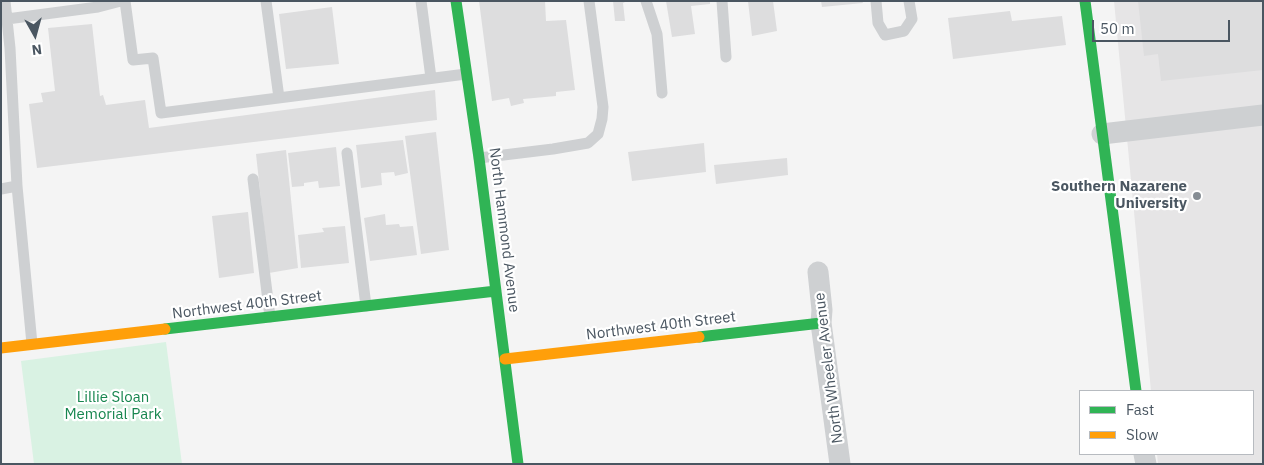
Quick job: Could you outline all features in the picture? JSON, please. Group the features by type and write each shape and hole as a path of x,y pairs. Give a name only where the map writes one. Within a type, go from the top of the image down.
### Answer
{"street":[{"name":"North Hammond Avenue","path":"456,1 480,158 518,464"},
{"path":"1085,1 1136,390"},
{"path":"1102,134 1263,115"},
{"name":"North Wheeler Avenue","path":"818,272 822,323 840,464"},
{"name":"Northwest 40th Street","path":"1,348 496,291"},
{"name":"Northwest 40th Street","path":"505,359 822,323"}],"lane":[{"path":"5,1 10,48 17,186 32,344"},
{"path":"7,19 98,7 121,1"},
{"path":"125,1 132,60 153,58 161,113 466,74"},
{"path":"266,1 279,98"},
{"path":"421,1 431,78"},
{"path":"480,158 588,143 598,134 602,119 602,107 589,1"},
{"path":"646,1 657,34 662,93"},
{"path":"722,1 726,57"},
{"path":"876,1 878,23 885,35 904,31 912,19 909,1"},
{"path":"347,153 366,306"},
{"path":"253,179 270,317"},
{"path":"1,188 17,186"}],"shaded area":[{"name":"Southern Nazarene University","path":"1114,1 1263,1 1263,464 1158,464 1157,455 1254,455 1254,390 1151,390"}],"green space":[{"name":"Lillie Sloan Memorial Park","path":"166,342 182,464 34,464 21,361"}],"building":[{"path":"479,1 545,1 546,21 566,20 575,90 556,92 556,96 523,99 524,103 511,106 509,98 492,101"},
{"path":"613,1 627,1 623,3 625,21 615,21"},
{"path":"666,1 710,1 710,4 691,6 695,34 672,37"},
{"path":"748,1 773,1 777,31 752,36"},
{"path":"821,1 862,1 863,3 822,7"},
{"path":"1138,1 1263,1 1263,70 1161,81 1158,54 1144,56"},
{"path":"332,7 339,64 286,69 279,14"},
{"path":"1010,11 1012,21 1062,16 1066,45 953,59 948,18"},
{"path":"92,24 100,96 103,95 106,105 145,100 149,128 435,90 437,120 37,168 29,104 43,102 41,93 55,91 48,28"},
{"path":"436,132 449,250 421,254 405,136"},
{"path":"403,140 408,173 395,176 394,172 381,173 382,185 361,188 356,145"},
{"path":"704,143 706,172 632,181 628,152"},
{"path":"336,147 340,186 319,188 318,181 304,183 304,186 292,187 288,153"},
{"path":"286,150 298,268 269,273 256,154"},
{"path":"787,158 788,175 716,184 714,165"},
{"path":"248,212 254,273 219,278 212,216"},
{"path":"385,214 386,225 413,226 417,255 370,261 364,218"},
{"path":"345,226 349,263 301,268 298,235 324,232 322,228"}],"traffic: fast":[{"path":"456,1 479,158 518,464"},
{"path":"1085,1 1136,390"},
{"path":"165,329 496,291"},
{"path":"699,337 821,323"}],"traffic: slow":[{"path":"1,348 165,329"},
{"path":"505,359 699,337"}],"place":[{"name":"Southern Nazarene University","path":"1197,196"}]}
